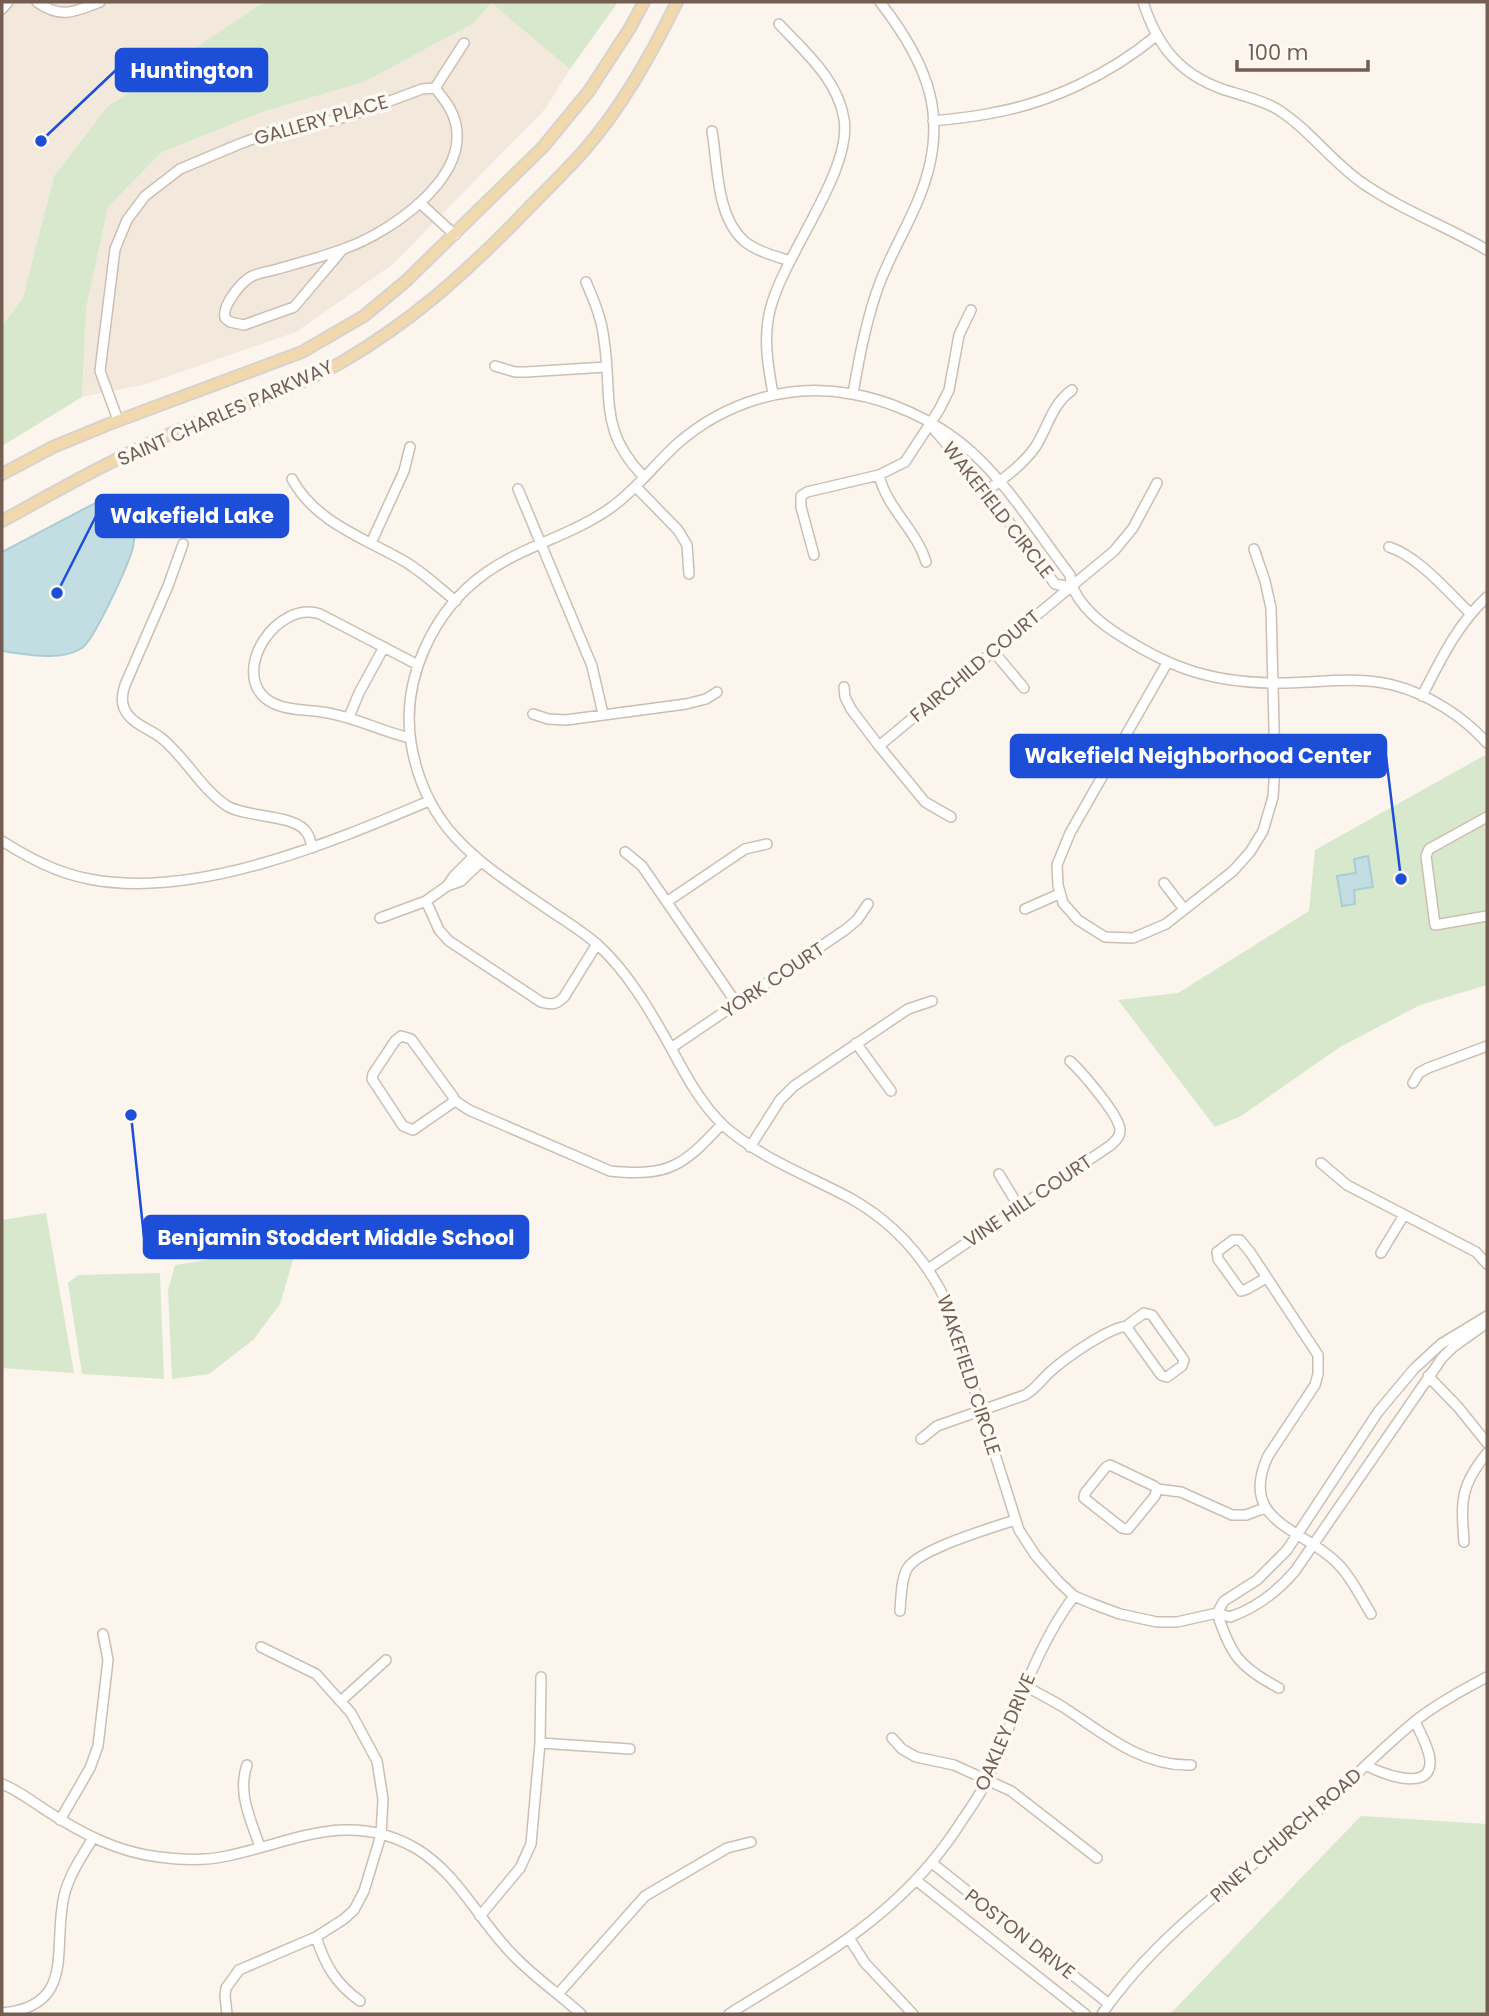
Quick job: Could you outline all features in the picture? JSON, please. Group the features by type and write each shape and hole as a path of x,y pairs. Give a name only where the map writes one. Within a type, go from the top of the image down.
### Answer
{"main road":[{"name":"SAINT CHARLES PARKWAY","path":"2,474 53,447 118,420 273,365 318,344 380,303 522,170 564,124 605,69 644,2"},
{"name":"SAINT CHARLES PARKWAY","path":"2,522 132,452 185,427 295,384 340,363 429,304 472,266 582,153 615,111 650,54 677,2"}],"street":[{"path":"2,9 8,2"},
{"path":"37,2 61,13 100,2"},
{"path":"853,394 866,327 878,286 925,181 932,147 930,92 920,60 902,30 880,2"},
{"path":"1143,2 1156,37 1176,60 1199,78 1275,108 1371,189 1408,211 1487,250"},
{"path":"773,394 766,354 770,307 837,167 844,148 845,132 841,106 828,79 779,24"},
{"path":"933,121 992,114 1046,98 1101,73 1156,37"},
{"path":"343,249 294,307 244,325 225,318 226,307 250,278 366,240 391,226 420,203 452,159 456,141 453,115 435,88 464,43"},
{"name":"GALLERY PLACE","path":"118,420 100,371 116,248 127,220 159,183 200,159 279,130 335,120 422,89 435,88"},
{"path":"712,131 724,205 730,223 750,244 790,261"},
{"path":"420,203 455,235"},
{"path":"586,282 602,325 609,415 614,433 625,455 644,477"},
{"path":"814,555 801,507 800,499 803,494 879,475 905,462 949,390 959,335 971,310"},
{"path":"495,366 515,372 606,367"},
{"name":"WAKEFIELD CIRCLE","path":"1070,587 1070,575 999,482 964,444 893,406 853,394 816,390 773,394 739,406 702,425 677,444 618,503 588,523 489,571 456,601 441,618 418,665 411,699 410,738 416,763 429,801 445,825 477,860 597,944 632,985 697,1094 722,1124 750,1147 875,1214 904,1240 928,1269 947,1303 1019,1530 1036,1556 1074,1596 1120,1614 1157,1622 1177,1622 1217,1613 1230,1617 1261,1602 1285,1582 1313,1545 1428,1376 1452,1347 1487,1323"},
{"path":"986,491 1028,456 1036,446 1056,405 1072,390"},
{"name":"WAKEFIELD CIRCLE","path":"930,424 986,491 1055,584 1070,587 1100,622 1167,663 1211,678 1272,683 1372,681 1395,686 1422,696 1454,714 1487,743"},
{"path":"371,543 404,471 410,447"},
{"path":"879,475 886,497 919,542 926,562"},
{"path":"292,479 300,493 349,533 406,562 456,601"},
{"name":"FAIRCHILD COURT","path":"879,746 1124,540 1157,483"},
{"path":"636,487 678,530 687,545 689,574"},
{"path":"518,489 592,666 603,714"},
{"path":"183,544 168,586 125,685 122,696 125,709 136,722 164,741 223,803 236,810 297,824 308,834 312,848"},
{"path":"1389,547 1418,564 1470,613"},
{"path":"1167,663 1064,845 1057,865 1059,894 1078,920 1096,933 1113,939 1133,938 1166,924 1233,872 1263,831 1271,804 1275,766 1271,608 1254,549"},
{"path":"1422,696 1452,637 1470,613 1487,597"},
{"path":"410,738 349,717 285,708 270,701 260,692 254,681 254,671 258,653 278,622 292,614 307,612 320,614 418,665"},
{"path":"349,717 384,647"},
{"path":"993,652 1024,688"},
{"path":"844,687 851,709 879,746 925,802 950,817"},
{"path":"533,714 556,720 686,704 706,699 717,692"},
{"path":"1124,741 1168,767"},
{"path":"1275,766 1343,765"},
{"path":"2,855 5,843 27,858 68,874 90,879 130,883 186,879 266,862 312,848 429,801"},
{"path":"1487,817 1429,849 1426,856 1435,925 1487,916"},
{"path":"668,901 745,849 767,844"},
{"path":"625,852 642,866 668,901 737,1004"},
{"path":"380,918 426,901 477,860"},
{"path":"1164,883 1184,909"},
{"path":"1025,909 1059,894"},
{"path":"426,901 439,930 449,942 548,1004 558,1003 564,997 597,944"},
{"name":"YORK COURT","path":"671,1048 845,930 857,920 868,904"},
{"path":"750,1147 786,1094 807,1076 908,1009 932,1001"},
{"path":"454,1100 417,1128 408,1129 373,1082 373,1074 397,1039 408,1037 454,1100 469,1110 610,1171 647,1173 680,1164 700,1148 722,1124"},
{"path":"856,1044 891,1091"},
{"path":"1413,1083 1419,1073 1428,1068 1487,1046"},
{"name":"VINE HILL COURT","path":"928,1269 1119,1136 1120,1127 1086,1075 1070,1060"},
{"path":"1321,1163 1343,1182 1476,1252 1487,1264"},
{"path":"999,1174 1018,1207"},
{"path":"1381,1253 1404,1215"},
{"path":"1266,1278 1241,1291 1218,1259 1217,1252 1233,1240 1240,1240 1316,1349 1320,1364 1315,1385 1262,1468 1260,1481 1265,1508 1276,1521 1338,1564 1371,1614"},
{"path":"921,1439 937,1426 1033,1391 1050,1372 1103,1335 1128,1326 1144,1313 1150,1313 1182,1358 1183,1365 1167,1377 1161,1375 1129,1332 1128,1326"},
{"name":"WAKEFIELD CIRCLE","path":"1217,1613 1224,1601 1268,1572 1297,1536 1357,1442 1400,1385 1441,1344 1487,1316"},
{"path":"1428,1376 1487,1443"},
{"path":"1464,1542 1462,1507 1465,1488 1487,1453"},
{"path":"1157,1489 1156,1494 1128,1529 1122,1528 1084,1498 1086,1491 1109,1465 1157,1489 1181,1492 1232,1515 1246,1515 1265,1508"},
{"path":"900,1611 905,1574 912,1563 942,1547 1015,1520"},
{"name":"OAKLEY DRIVE","path":"729,2014 849,1938 889,1908 932,1863 987,1780 1024,1685 1051,1631 1074,1596"},
{"path":"1217,1613 1230,1647 1241,1664 1279,1688"},
{"path":"60,1820 90,1768 98,1746 108,1660 103,1634"},
{"path":"228,2014 226,1988 239,1970 316,1937 344,1919 358,1905 381,1835 383,1799 377,1761 342,1700 323,1680 261,1647"},
{"path":"342,1700 386,1660"},
{"path":"480,1916 520,1868 528,1853 533,1830 540,1743 541,1677"},
{"name":"PINEY CHURCH ROAD","path":"1102,2014 1148,1959 1181,1927 1315,1813 1415,1721 1433,1707 1487,1677"},
{"path":"1024,1685 1127,1749 1171,1765 1191,1765"},
{"path":"1366,1765 1391,1777 1418,1778 1427,1773 1431,1766 1430,1758 1415,1721"},
{"path":"892,1738 902,1749 916,1757 954,1765 1024,1800 1097,1858"},
{"path":"540,1743 630,1749"},
{"path":"247,1765 243,1794 260,1847"},
{"path":"2,1784 93,1838 131,1853 176,1859 227,1856 330,1830 349,1830 401,1841 430,1858 456,1883 512,1955 576,2013"},
{"path":"2,2013 30,2007 43,1998 52,1985 58,1971 64,1895 93,1838"},
{"path":"558,1994 645,1896 727,1848 751,1842"},
{"name":"POSTON DRIVE","path":"932,1863 1109,2004"},
{"name":"POSTON DRIVE","path":"917,1881 1085,2014"},
{"path":"316,1937 332,1974 360,2001"},
{"path":"849,1938 865,1963 913,2014"}],"shaded area":[{"path":"2,2 264,2 107,107 54,176 23,298 2,326"},
{"path":"491,3 570,69 545,109 393,264 296,332 146,384 82,397 86,308 108,207 162,152 262,112 364,82 474,23"}],"green space":[{"path":"264,2 618,2 570,69 491,3 474,23 364,82 262,112 162,152 108,207 86,308 82,397 2,446 2,326 23,298 54,176 107,107"},
{"path":"1487,754 1487,985 1420,1005 1340,1047 1241,1116 1215,1127 1118,1000 1178,993 1309,911 1315,850"},
{"path":"46,1213 74,1373 2,1368 2,1220"},
{"path":"291,1246 296,1250 280,1304 254,1339 209,1374 172,1379 168,1290 175,1265"},
{"path":"160,1273 164,1379 82,1374 68,1283 78,1275"},
{"path":"1361,1816 1487,1824 1487,2014 1170,2014"}],"water":[{"path":"101,500 125,506 133,525 134,541 118,584 87,642 82,648 64,655 2,651 2,552"},
{"path":"1368,856 1373,887 1354,890 1355,904 1342,906 1337,876 1356,873 1354,859"}],"place":[{"name":"Huntington","path":"41,141"},
{"name":"Wakefield Lake","path":"57,593"},
{"name":"Wakefield Neighborhood Center","path":"1401,879"},
{"name":"Benjamin Stoddert Middle School","path":"131,1115"}]}
